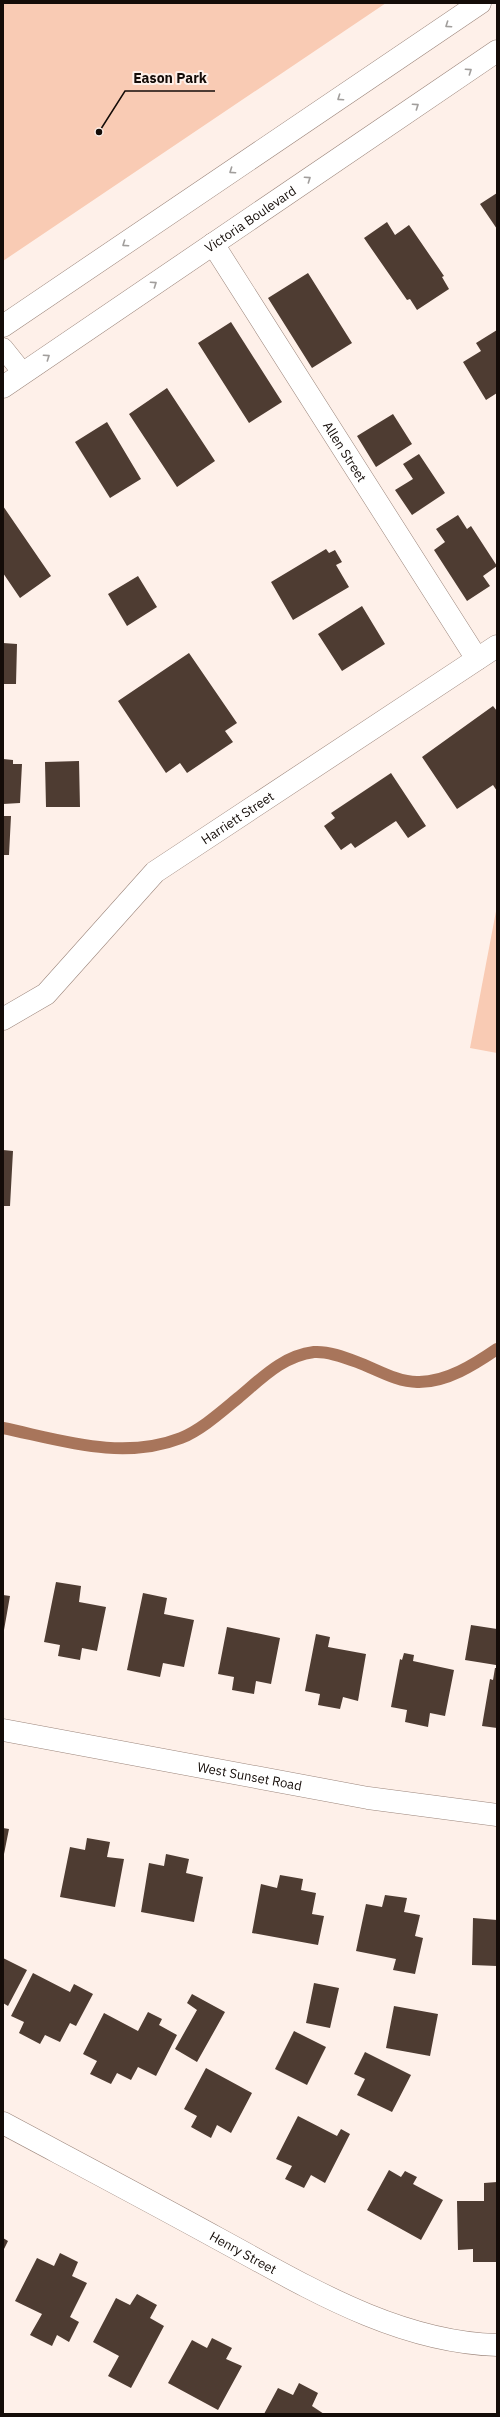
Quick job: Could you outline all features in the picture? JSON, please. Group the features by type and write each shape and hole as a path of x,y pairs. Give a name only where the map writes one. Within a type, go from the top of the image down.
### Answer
{"street":[{"path":"3,326 480,3"},
{"name":"Victoria Boulevard","path":"3,387 497,51"},
{"name":"Allen Street","path":"213,244 477,659"},
{"name":"Harriett Street","path":"3,1019 46,994 155,872 497,646"},
{"name":"West Sunset Road","path":"3,1730 368,1798 497,1815"},
{"name":"Henry Street","path":"3,2123 286,2275 361,2312 410,2332 439,2339 497,2346"}],"lane":[{"path":"3,348 23,373"}],"shaded area":[{"path":"3,3 386,3 3,261"},
{"path":"497,906 497,1053 470,1048"}],"building":[{"path":"497,193 497,229 480,204"},
{"path":"387,222 395,235 409,225 444,276 442,277 449,289 417,310 410,299 407,300 364,238"},
{"path":"308,273 352,343 312,368 268,298"},
{"path":"231,322 282,402 249,423 198,343"},
{"path":"497,330 497,393 486,400 463,362 481,351 476,343"},
{"path":"167,388 215,461 177,487 129,414"},
{"path":"393,414 412,444 376,467 357,436"},
{"path":"107,422 141,479 110,498 75,442"},
{"path":"419,454 445,493 412,515 395,490 413,479 403,464"},
{"path":"3,506 51,576 20,598 3,573"},
{"path":"458,515 467,529 471,526 497,566 483,576 490,586 467,601 434,550 445,542 436,529"},
{"path":"326,549 329,553 335,550 342,562 336,565 349,587 293,620 271,582"},
{"path":"138,576 157,607 127,626 108,594"},
{"path":"362,606 385,644 342,671 318,634"},
{"path":"3,643 17,644 16,684 3,684"},
{"path":"189,653 237,723 225,731 233,742 187,773 180,763 166,773 118,701"},
{"path":"493,706 497,711 497,791 493,785 457,809 422,757"},
{"path":"3,759 13,760 13,764 22,764 20,803 3,804"},
{"path":"79,761 80,807 46,807 45,762"},
{"path":"391,773 426,826 408,838 396,821 355,848 351,843 341,850 324,826 335,818 331,813"},
{"path":"3,816 11,816 9,855 3,855"},
{"path":"3,1150 13,1151 10,1206 3,1206"},
{"path":"56,1582 81,1586 79,1602 106,1607 97,1651 82,1648 80,1660 58,1656 60,1645 44,1642"},
{"path":"143,1593 167,1598 164,1614 194,1620 184,1667 163,1663 160,1677 127,1670"},
{"path":"3,1595 10,1596 4,1630 3,1630"},
{"path":"471,1625 497,1629 496,1665 465,1660"},
{"path":"227,1627 280,1638 271,1684 256,1681 254,1694 232,1690 234,1677 218,1674"},
{"path":"316,1634 330,1637 328,1647 366,1654 358,1701 343,1697 340,1709 318,1705 320,1694 305,1691"},
{"path":"404,1653 414,1655 413,1661 454,1670 445,1716 430,1713 428,1727 405,1722 407,1710 391,1707 400,1659 402,1660"},
{"path":"495,1668 497,1668 497,1728 482,1726 490,1679 493,1680"},
{"path":"3,1828 9,1829 4,1854 3,1854"},
{"path":"87,1838 110,1842 107,1857 124,1859 115,1907 60,1897 70,1847 85,1850"},
{"path":"166,1854 189,1859 186,1873 203,1877 194,1922 141,1912 149,1863 164,1866"},
{"path":"280,1875 303,1879 301,1890 316,1893 312,1914 324,1916 318,1945 252,1933 261,1884 277,1888"},
{"path":"385,1895 407,1898 404,1912 420,1915 415,1936 423,1938 415,1974 393,1970 396,1959 356,1951 366,1904 382,1907"},
{"path":"473,1918 497,1920 497,1966 472,1965"},
{"path":"3,1958 27,1970 8,2006 3,2003"},
{"path":"33,1973 70,1992 74,1984 93,1994 76,2026 70,2023 60,2042 45,2035 40,2044 19,2033 24,2022 11,2016"},
{"path":"314,1983 339,1988 330,2028 306,2023"},
{"path":"192,1994 225,2012 197,2062 175,2049 197,2010 187,2003"},
{"path":"394,2006 438,2014 430,2056 386,2048"},
{"path":"148,2012 162,2019 159,2025 177,2035 156,2076 138,2067 131,2080 117,2073 111,2084 90,2074 97,2061 83,2054 104,2013 138,2031"},
{"path":"294,2031 326,2047 307,2085 275,2069"},
{"path":"365,2052 411,2075 392,2112 357,2095 365,2079 354,2074"},
{"path":"206,2068 252,2093 231,2133 217,2125 211,2138 191,2127 197,2116 184,2109"},
{"path":"298,2116 337,2136 341,2129 350,2134 325,2183 311,2175 304,2188 285,2179 292,2166 276,2159"},
{"path":"389,2170 401,2177 405,2171 417,2177 413,2184 443,2200 421,2240 367,2210"},
{"path":"497,2182 497,2262 473,2262 473,2249 458,2250 457,2201 484,2201 484,2183"},
{"path":"3,2238 8,2241 3,2251"},
{"path":"60,2253 78,2262 72,2276 87,2283 70,2317 79,2322 69,2342 57,2335 52,2346 30,2335 42,2314 15,2301 37,2258 54,2266"},
{"path":"137,2294 157,2305 150,2318 164,2326 131,2388 108,2376 119,2356 93,2342 116,2298 130,2305"},
{"path":"212,2338 232,2348 226,2359 242,2366 218,2410 168,2383 192,2340 207,2348"},
{"path":"299,2383 318,2393 312,2406 324,2414 264,2414 278,2388 293,2395"}],"waterway":[{"path":"3,1428 69,1443 92,1446 136,1448 159,1445 188,1435 203,1426 273,1369 302,1354 314,1352 330,1353 352,1360 394,1378 417,1382 439,1379 460,1372 497,1349"}],"place":[{"name":"Eason Park","path":"99,132"}]}
